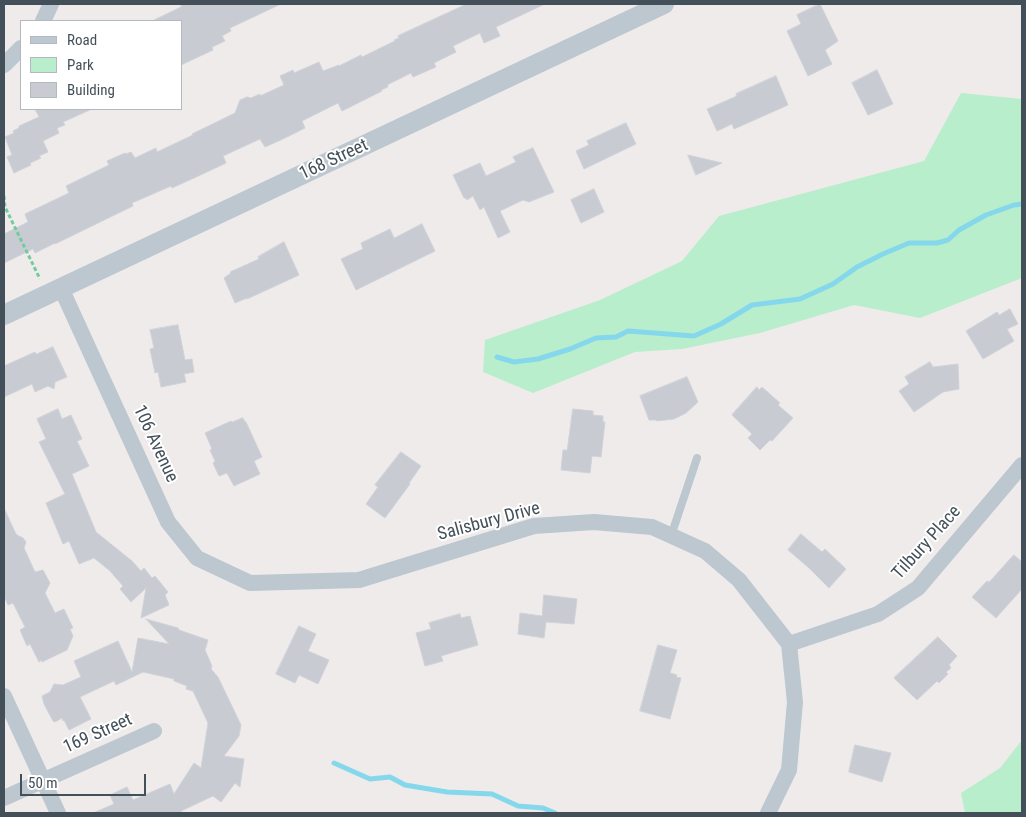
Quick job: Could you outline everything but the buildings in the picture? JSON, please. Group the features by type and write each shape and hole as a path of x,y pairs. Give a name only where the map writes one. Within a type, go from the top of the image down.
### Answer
{"street":[{"path":"43,20 51,4"},
{"name":"168 Street","path":"4,315 664,4"},
{"path":"4,65 20,49"},
{"name":"106 Avenue","path":"61,288 168,522 197,558 250,583"},
{"name":"Tilbury Place","path":"788,644 878,614 918,588 1022,464"},
{"name":"Salisbury Drive","path":"250,583 359,580 534,526 594,522 652,527 705,551 739,580 788,644"},
{"path":"768,813 789,770 795,702 788,644"},
{"path":"4,696 58,813"},
{"name":"169 Street","path":"4,798 154,731"}],"lane":[{"path":"671,536 697,458"}],"path":[{"path":"4,196 4,207 40,278"}],"green space":[{"path":"961,93 1022,99 1022,278 920,318 854,305 760,333 682,349 635,352 533,393 483,372 485,340 600,300 682,261 719,216 924,161"},
{"path":"1022,740 1022,813 965,813 961,793 1000,768"}],"waterway":[{"path":"497,357 514,362 538,359 596,338 616,337 628,331 694,336 721,324 752,305 800,299 833,284 857,267 883,254 909,243 937,243 948,240 959,230 986,215 1022,204"},
{"path":"334,763 370,779 390,777 405,785 447,792 492,794 518,806 543,808 555,813"}]}
